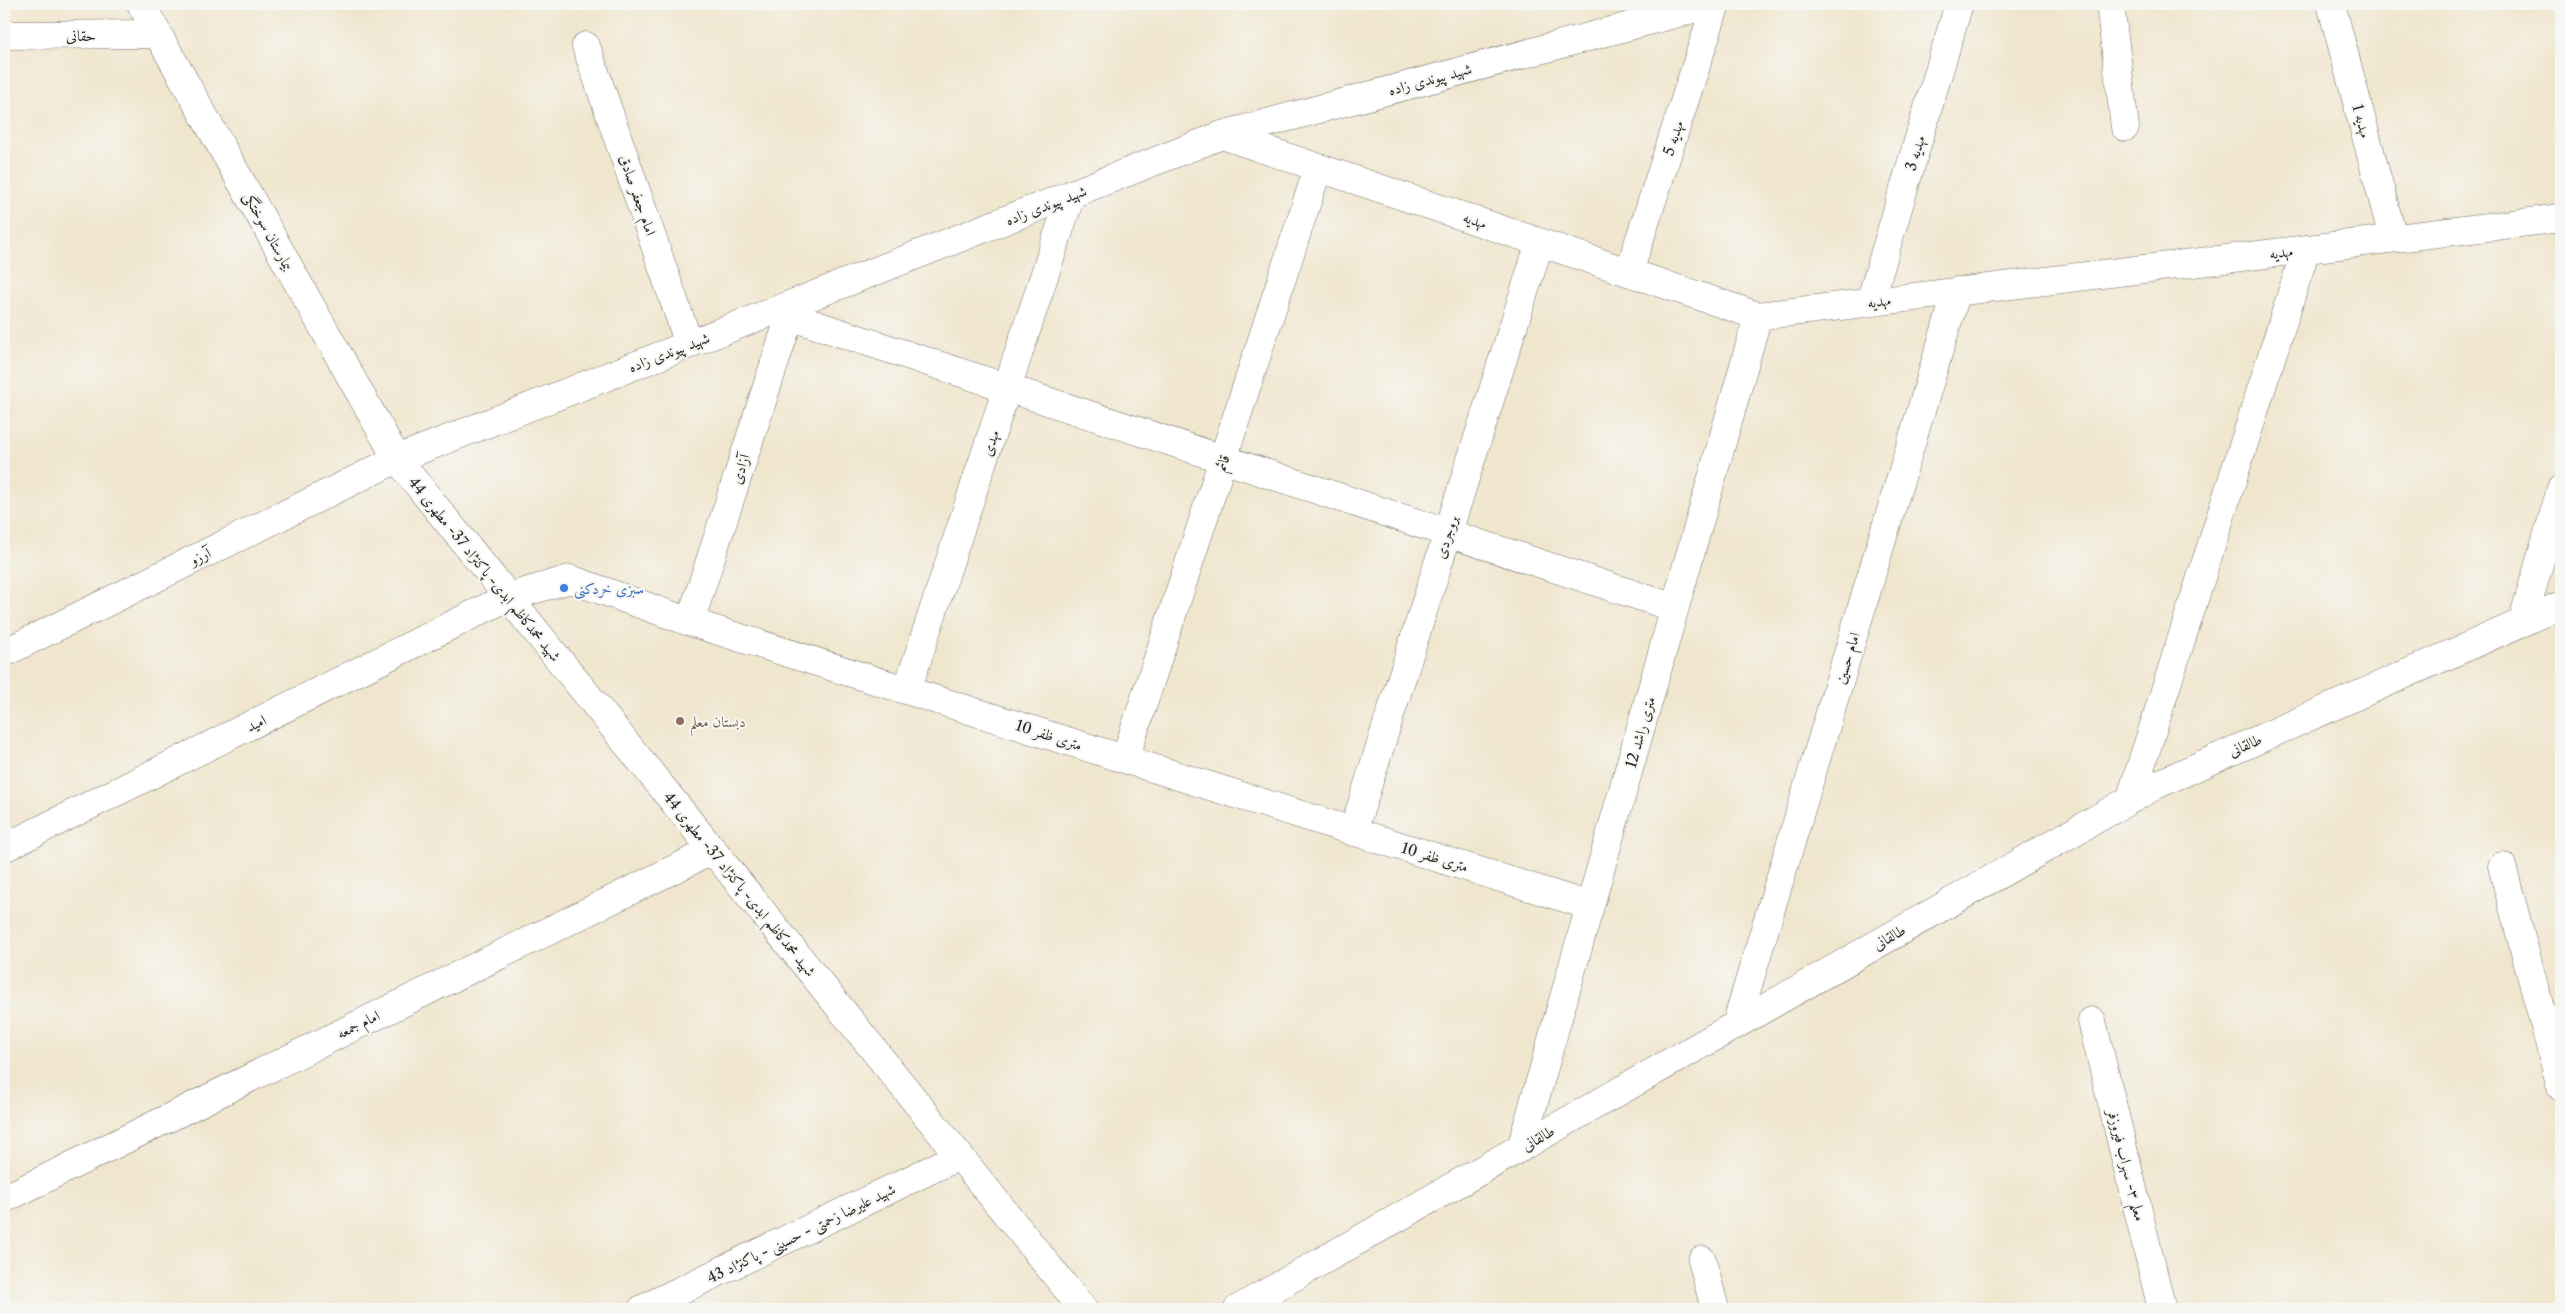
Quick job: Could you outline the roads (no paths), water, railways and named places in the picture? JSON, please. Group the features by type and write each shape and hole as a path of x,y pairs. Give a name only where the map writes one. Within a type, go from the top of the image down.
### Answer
{"street":[{"name":"بیمارستان سوختگی","path":"141,4 397,459"},
{"name":"شهید پیوندی زاده","path":"397,459 690,344 782,313 1222,135 1712,4"},
{"name":"مهدیه 5","path":"1629,272 1716,4"},
{"name":"مهدیه 3","path":"1870,302 1959,4"},
{"path":"2110,4 2125,127"},
{"name":"مهدیه 1","path":"2331,4 2393,238"},
{"name":"حقانی","path":"4,35 158,34"},
{"name":"امام جعفر صادق","path":"586,46 690,344"},
{"name":"مهدیه","path":"1222,135 1758,316 2561,218"},
{"name":"قائم","path":"1125,759 1318,168"},
{"name":"مهدی","path":"907,690 1009,388 1071,195"},
{"name":"بروجردی","path":"1353,832 1540,242"},
{"path":"2130,800 2306,249"},
{"name":"امام حسین","path":"1736,1025 1957,291"},
{"path":"782,313 1675,608"},
{"name":"آزادی","path":"690,622 782,313"},
{"name":"12 متری راشد","path":"1521,1148 1758,316"},
{"name":"شهید محمدکاظم ابدی- پاکنژاد 37- مطهری 44","path":"397,459 1083,1309"},
{"name":"آرزو","path":"4,653 397,459"},
{"path":"2522,623 2561,489"},
{"name":"10 متری ظفر","path":"508,597 570,579 690,622 1590,906"},
{"name":"امید","path":"4,848 508,597"},
{"name":"طالقانی","path":"1238,1309 2156,785 2561,605"},
{"name":"امام جمعه","path":"4,1199 712,850"},
{"path":"2502,866 2561,1087"},
{"name":"معلم ۳- سهراب فیروزفر","path":"2092,1021 2162,1309"},
{"name":"شهید علیرضا زحمتی - حسینی - پاکنژاد 43","path":"642,1309 959,1156"},
{"path":"1702,1260 1715,1309"}],"place":[{"name":"سبزی خردکنی","path":"564,588"},
{"name":"دبستان معلم","path":"680,721"}]}
